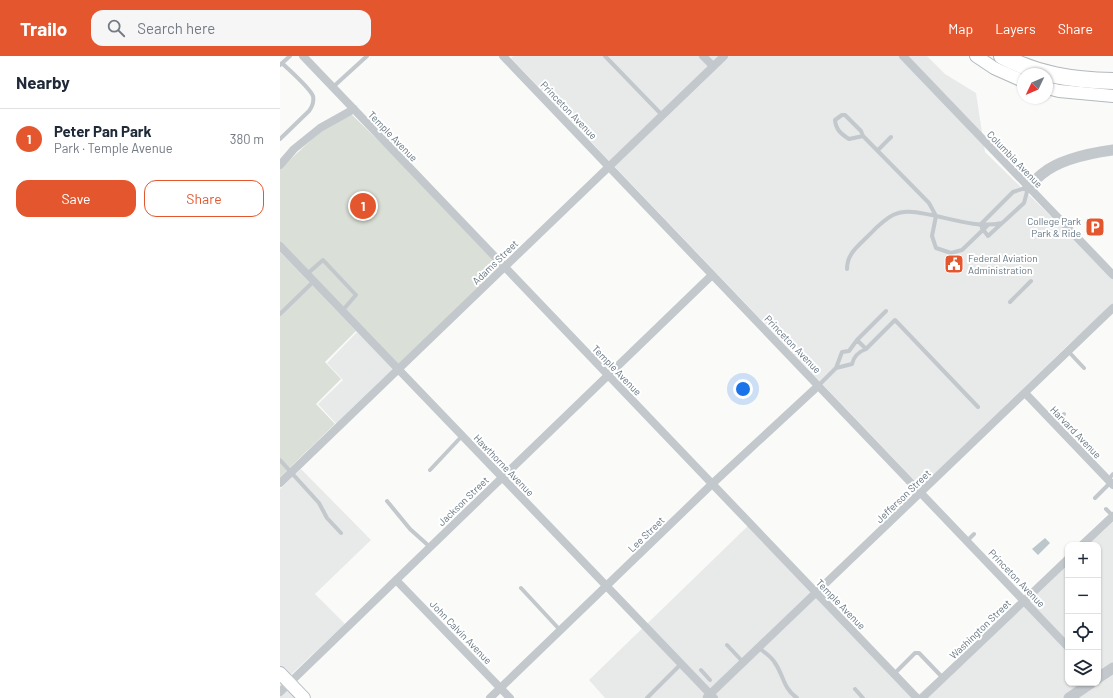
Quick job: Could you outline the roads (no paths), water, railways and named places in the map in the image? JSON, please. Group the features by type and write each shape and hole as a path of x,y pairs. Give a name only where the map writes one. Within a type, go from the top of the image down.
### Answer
{"highway":[{"path":"1002,56 1037,71 1062,77 1113,82"}],"main road":[{"path":"976,56 994,68 1017,78"},
{"path":"1053,90 1113,96"},
{"path":"280,673 304,698"}],"street":[{"name":"Temple Avenue","path":"303,56 917,698"},
{"path":"704,56 713,66"},
{"name":"Adams Street","path":"280,483 724,56"},
{"name":"Columbia Avenue","path":"903,56 1113,275"},
{"name":"Princeton Avenue","path":"505,57 1065,644"},
{"path":"280,165 294,149 320,128 354,109"},
{"path":"1028,187 1043,173 1059,165 1093,153 1113,150"},
{"name":"Hawthorne Avenue","path":"280,246 681,664 698,673 710,697"},
{"name":"Jackson Street","path":"280,692 712,275"},
{"name":"Jefferson Street","path":"710,697 744,662 1113,308"},
{"name":"Lee Street","path":"490,698 712,484 818,386"},
{"name":"Harvard Avenue","path":"1025,393 1111,480"},
{"path":"1085,542 1113,516"},
{"name":"Washington Street","path":"922,698 1065,562"},
{"name":"John Calvin Avenue","path":"396,580 510,698"},
{"path":"1101,676 1113,668"},
{"path":"1069,698 1087,686"}],"lane":[{"path":"280,139 309,111 313,100 313,96 309,90 281,64 290,56"},
{"path":"333,88 367,56"},
{"path":"606,57 662,115"},
{"path":"863,136 849,139 841,134 836,127 835,120 842,115 845,115 861,131 863,136 929,203 936,216 932,236 936,248 950,253 962,250 988,225"},
{"path":"878,150 891,137"},
{"path":"980,224 988,236 1024,203 1028,187"},
{"path":"980,224 1012,192 1028,187"},
{"path":"847,270 847,264 851,253 889,217 898,213 908,211 988,225 1002,223"},
{"path":"307,274 323,260 356,295 342,311"},
{"path":"280,314 314,281"},
{"path":"1010,302 1031,281"},
{"path":"818,386 836,368 842,352 848,351 886,311"},
{"path":"836,368 852,364 854,358 860,351 866,349 895,320 978,406"},
{"path":"857,340 866,349"},
{"path":"1068,351 1084,368"},
{"path":"1054,423 1064,414"},
{"path":"430,470 462,436"},
{"path":"280,460 319,503 327,518 341,533"},
{"path":"1095,498 1111,480"},
{"path":"387,501 410,528 430,547"},
{"path":"1106,509 1113,516"},
{"path":"967,541 974,534"},
{"path":"520,588 560,630"},
{"path":"727,645 744,662"},
{"path":"759,648 775,662 790,693 797,698"},
{"path":"894,674 915,653 919,652 944,678"},
{"path":"647,698 681,664"},
{"path":"698,673 710,680"},
{"path":"855,689 863,698"}],"place":[{"name":"Peter Pan Park","path":"363,206"},
{"name":"College Park Park & Ride","path":"1095,227"},
{"name":"Federal Aviation Administration","path":"954,264"}]}
